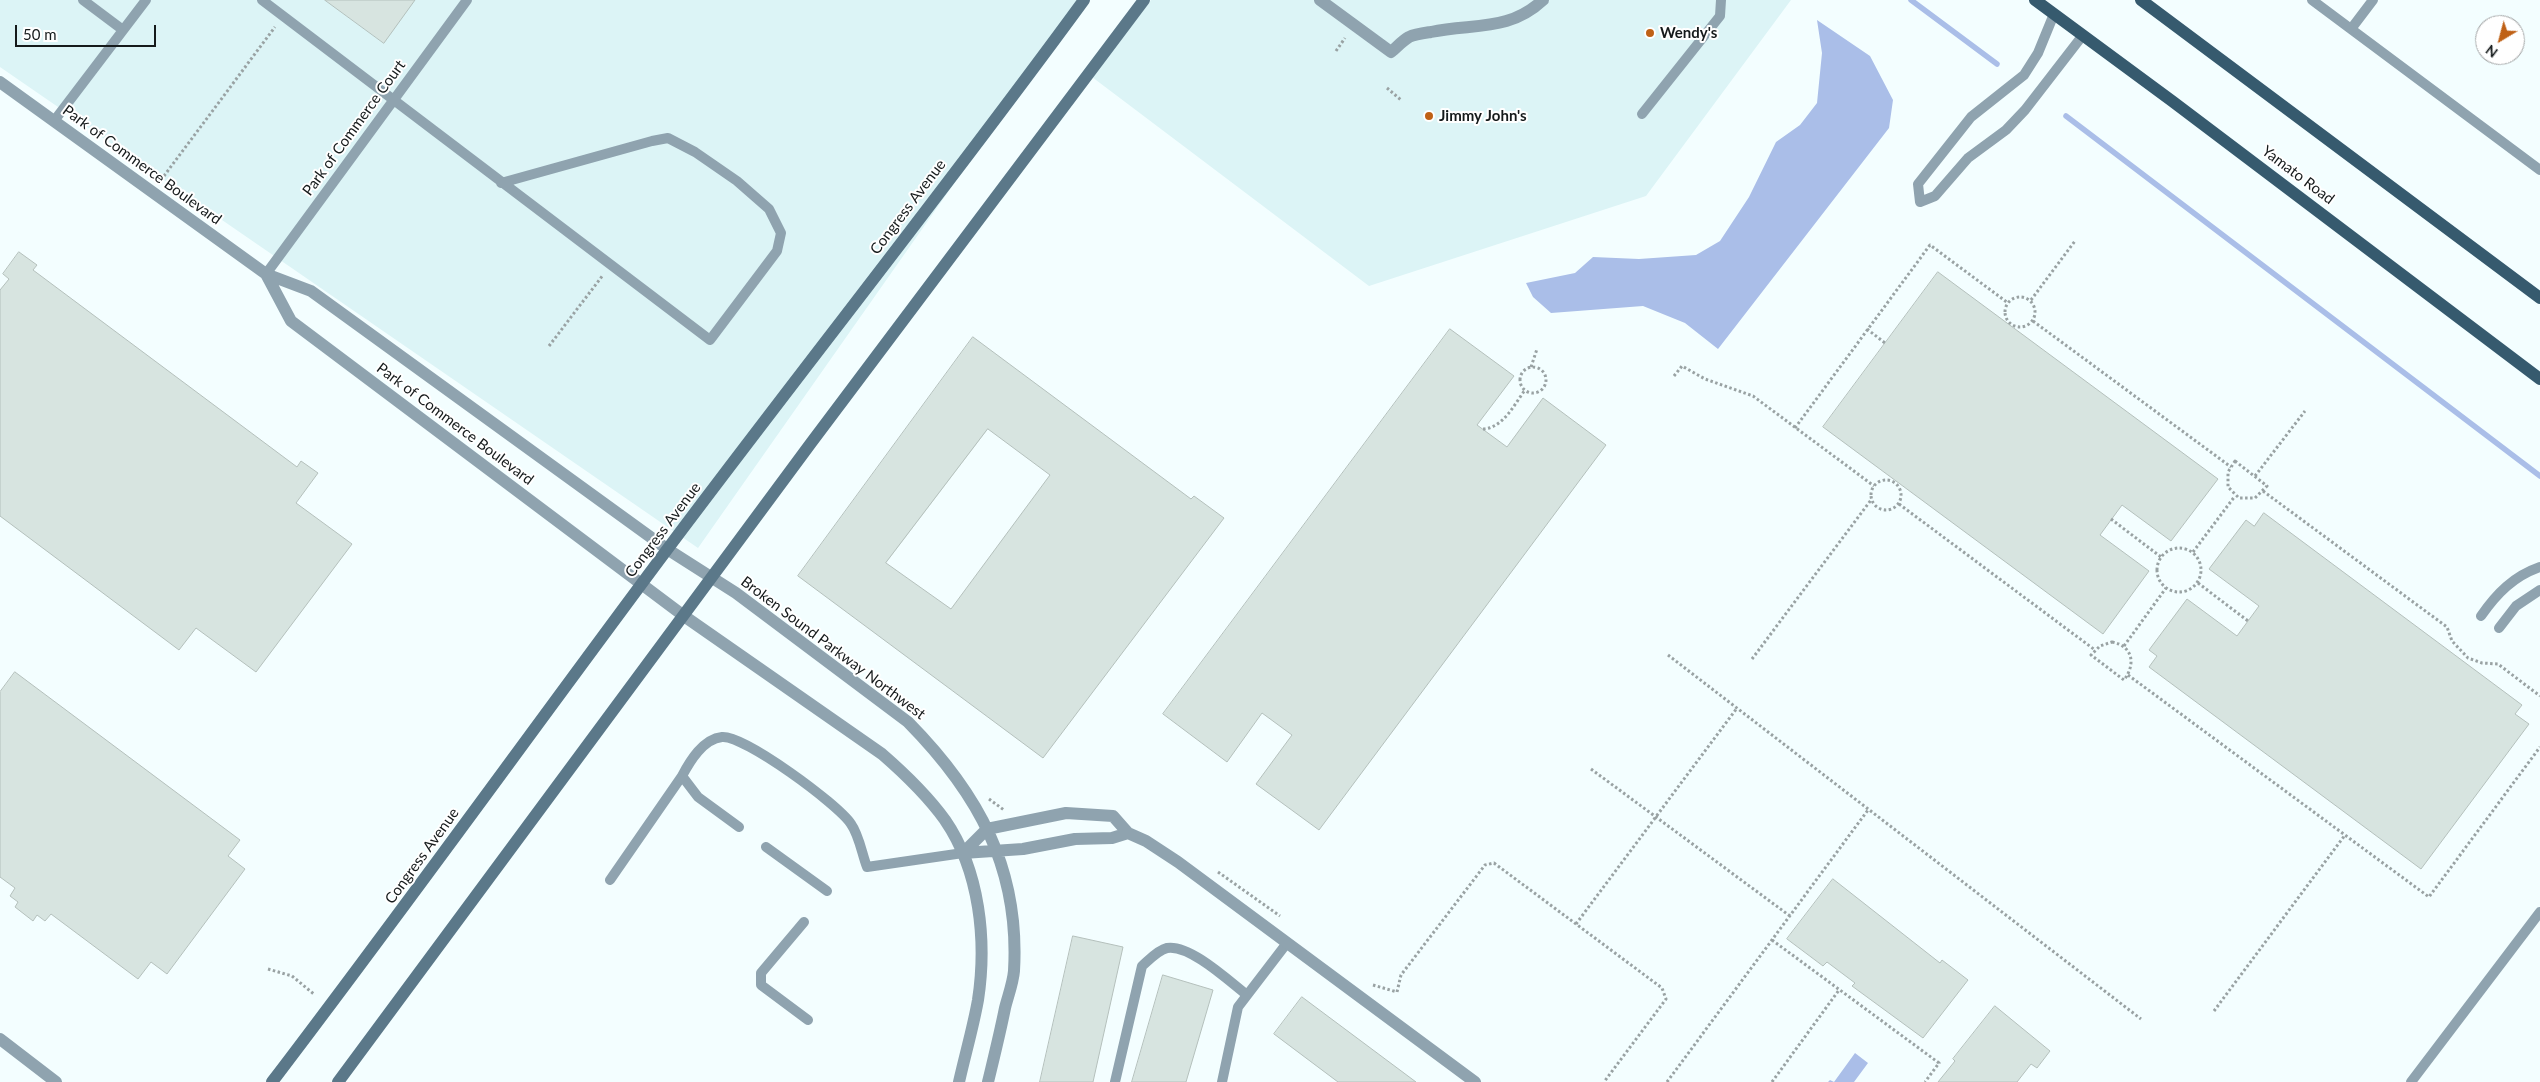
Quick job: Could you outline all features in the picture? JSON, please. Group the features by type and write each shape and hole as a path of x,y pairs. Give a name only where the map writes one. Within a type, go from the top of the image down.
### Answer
{"main road":[{"name":"Congress Avenue","path":"272,1082 397,918 668,549 1021,86 1084,0"},
{"path":"338,1082 1144,0"},
{"name":"Yamato Road","path":"2035,0 2540,379"},
{"path":"2141,0 2540,298"}],"street":[{"path":"1320,0 1391,52 1410,36 1446,29 1496,26 1530,12 1543,0"},
{"name":"Park of Commerce Boulevard","path":"0,82 266,274 311,291 668,549 712,578"},
{"name":"Park of Commerce Boulevard","path":"266,274 291,321 684,616"},
{"name":"Broken Sound Parkway Northwest","path":"712,578 736,593 908,722 932,747 960,783 987,829 1006,876 1013,906 1014,972 988,1082"},
{"path":"684,616 882,754 908,776 946,822 963,853 969,869 982,932 978,1000 958,1082"},
{"path":"963,853 987,829 1066,813 1113,816 1128,833 1146,841 1178,862 1474,1082"},
{"path":"963,853 1023,850 1075,838 1112,838 1128,833"},
{"path":"0,1040 56,1082"}],"lane":[{"path":"83,0 123,30"},
{"path":"54,121 146,0"},
{"path":"262,0 393,101 710,340 777,251 781,233 769,209 737,181 695,152 668,138 501,182"},
{"name":"Park of Commerce Court","path":"266,274 467,0"},
{"path":"1642,114 1720,16 1721,0"},
{"path":"2312,0 2540,170"},
{"path":"2351,29 2373,0"},
{"path":"2054,14 2038,53 2024,75 1970,117 1918,184 1920,202 1935,196 1968,158 2006,130 2025,110 2083,35"},
{"path":"2481,616 2506,586 2522,574 2540,567"},
{"path":"2499,628 2516,606 2540,590"},
{"path":"610,880 682,776 691,758 706,744 722,737 739,740 759,751 834,806 852,824 867,867 963,853"},
{"path":"682,776 698,797 739,827"},
{"path":"766,847 827,891"},
{"path":"2411,1082 2540,912"},
{"path":"804,922 761,973 759,979 761,985 808,1020"},
{"path":"1222,1082 1238,1007 1287,943"},
{"path":"1115,1082 1142,966 1166,948 1178,948 1194,955 1247,995"}],"path":[{"path":"152,192 283,16"},
{"path":"1336,51 1344,39"},
{"path":"1386,88 1401,100"},
{"path":"2031,300 2075,241"},
{"path":"1795,428 1930,245 2008,303"},
{"path":"549,346 611,265"},
{"path":"2016,297 2031,300 2036,310 2033,321 2025,326 2011,324 2005,312 2008,303 2016,297"},
{"path":"2033,321 2231,467"},
{"path":"1867,330 1885,343"},
{"path":"1531,367 1537,349"},
{"path":"1674,376 1682,366 1705,380 1753,396 1874,486"},
{"path":"1531,367 1541,370 1546,379 1545,384 1539,391 1530,392 1525,390 1520,382 1520,377 1526,369 1531,367"},
{"path":"1483,429 1494,427 1500,422 1525,390"},
{"path":"2255,476 2305,411"},
{"path":"2235,462 2268,486 2263,492 2250,499 2235,496 2227,482 2231,467 2235,462"},
{"path":"1882,480 1896,484 1901,494 1898,504 1886,511 1877,508 1870,495 1874,486 1882,480"},
{"path":"2263,492 2447,627 2452,641 2468,658 2482,664 2498,664 2540,696"},
{"path":"2192,552 2235,496"},
{"path":"1752,659 1871,500"},
{"path":"1898,504 2095,650"},
{"path":"2111,519 2162,557"},
{"path":"2172,549 2187,549 2192,552 2201,563 2202,570 2198,583 2191,589 2183,592 2166,588 2160,582 2157,573 2162,557 2172,549"},
{"path":"2198,583 2248,621"},
{"path":"2124,646 2166,588"},
{"path":"2112,642 2124,646 2128,650 2132,662 2128,675 2124,680 2091,655 2106,643 2112,642"},
{"path":"1668,655 2141,1020"},
{"path":"2128,675 2429,897 2540,746"},
{"path":"1576,924 1737,708"},
{"path":"1592,769 1790,916"},
{"path":"1668,1082 1868,810"},
{"path":"2214,1011 2345,835"},
{"path":"1369,982 1376,988 1397,992 1401,975 1484,864 1494,863 1662,988 1666,999 1604,1082"},
{"path":"1213,871 1222,872 1283,918"},
{"path":"1772,940 1939,1063 1924,1082"},
{"path":"268,969 292,976 315,995"},
{"path":"1772,1082 1839,990"}],"shaded area":[{"path":"0,0 1083,0 698,548 0,67"},
{"path":"1151,0 1791,0 1646,196 1369,286 1092,77"}],"water":[{"path":"1817,20 1870,56 1893,100 1889,128 1718,349 1685,323 1643,306 1551,313 1533,297 1526,283 1575,273 1593,257 1639,259 1696,255 1720,241 1749,197 1776,142 1800,125 1817,103 1822,53"},
{"path":"1855,1053 1868,1063 1854,1082 1834,1082"}],"building":[{"path":"325,0 415,0 384,43"},
{"path":"19,252 37,265 33,270 297,467 301,461 318,473 296,503 352,544 256,672 196,628 179,650 0,516 0,290 9,279 3,274"},
{"path":"1938,272 2218,479 2171,541 2122,505 2100,535 2149,571 2103,634 1823,427"},
{"path":"1450,329 1514,376 1477,425 1507,447 1543,398 1606,445 1319,830 1256,784 1292,735 1262,713 1227,762 1163,714"},
{"path":"973,337 1191,499 1194,496 1224,518 1043,758 798,576","holes":["988,429 1050,475 951,609 886,563"]},
{"path":"2264,513 2522,705 2515,714 2529,724 2421,869 2149,667 2157,656 2149,650 2187,599 2237,636 2259,606 2209,569 2246,520 2254,526"},
{"path":"15,672 240,840 228,856 245,869 167,974 151,962 138,979 51,914 45,921 37,915 33,921 15,907 18,902 10,896 15,888 0,877 0,692"},
{"path":"1833,879 1940,963 1942,960 1968,980 1923,1038 1852,986 1855,983 1827,962 1823,966 1787,939"},
{"path":"1073,936 1123,947 1093,1082 1040,1082"},
{"path":"1163,975 1213,990 1186,1082 1132,1082"},
{"path":"1302,997 1416,1082 1338,1082 1274,1034"},
{"path":"1995,1006 2050,1051 2037,1068 2031,1064 2017,1082 1938,1082 1955,1061 1953,1059"}],"waterway":[{"path":"1911,0 1997,64"},
{"path":"2066,116 2540,476"}],"place":[{"name":"Wendy's","path":"1650,33"},
{"name":"Jimmy John's","path":"1429,116"}]}
